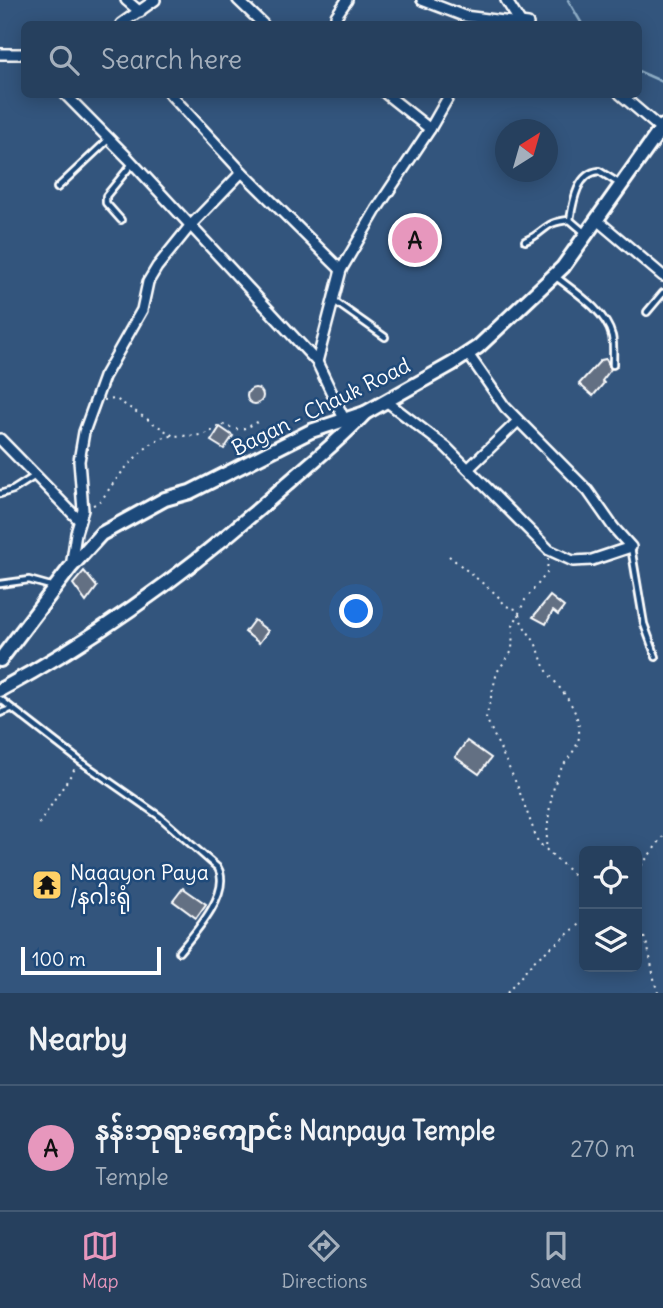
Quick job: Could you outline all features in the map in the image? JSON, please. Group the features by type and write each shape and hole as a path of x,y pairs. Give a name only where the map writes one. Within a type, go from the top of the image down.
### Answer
{"main road":[{"name":"Bagan - Chauk Road","path":"0,690 50,663 162,588 247,520 346,423 468,354 554,275 588,235 662,128"},
{"name":"Bagan - Chauk Road","path":"0,660 70,568 101,534 164,499 190,492 311,431 346,423"}],"street":[{"path":"126,0 140,12"},
{"path":"126,21 155,0"},
{"path":"238,0 260,21"},
{"path":"336,16 347,0"},
{"path":"422,0 464,16 488,21"},
{"path":"506,0 519,21"},
{"path":"0,54 21,54"},
{"path":"69,98 133,163 317,362 346,423"},
{"path":"174,98 242,172 341,270"},
{"path":"391,98 430,129"},
{"path":"317,362 341,270 448,98"},
{"path":"625,98 662,128"},
{"path":"70,568 83,510 79,461 84,432 104,377 142,310 148,282 172,246 242,172"},
{"path":"597,220 663,276"},
{"path":"386,401 446,447 549,550 573,561 592,561 631,547 588,491 498,398 468,354"},
{"path":"468,469 518,421"},
{"path":"0,439 79,520"}],"lane":[{"path":"57,188 109,139"},
{"path":"121,220 106,203 106,196 133,163"},
{"path":"570,220 573,202 588,174 599,171 621,185"},
{"path":"525,242 535,237 551,222 570,220 588,235"},
{"path":"554,275 593,307 603,319 612,335 613,365"},
{"path":"646,312 663,293"},
{"path":"334,300 385,337"},
{"path":"0,494 13,490 35,476"},
{"path":"631,547 644,624 656,657"},
{"path":"0,584 29,580 56,587"},
{"path":"0,699 80,761 159,816 204,853 221,873 216,900 196,931 178,952"},
{"path":"0,713 12,708"}],"path":[{"path":"94,401 116,399 176,437"},
{"path":"83,510 102,501 124,470 150,445 164,437 214,431 219,425 225,424 236,429 247,428 259,421"},
{"path":"549,550 547,573 525,600 513,626 512,651 497,672 486,718 517,785 538,842 579,880"},
{"path":"449,556 496,594 506,606 519,612"},
{"path":"519,612 521,624 537,646 544,666 566,695 579,726 580,736 576,746 559,774 545,849"},
{"path":"39,824 80,761"},
{"path":"642,864 663,837"},
{"path":"507,993 534,961 579,925"},
{"path":"642,933 658,993"}],"building":[{"path":"606,359 611,369 593,396 579,384 601,360"},
{"path":"252,388 258,388 263,396 261,402 252,404 247,399 247,393"},
{"path":"220,427 233,436 224,449 211,441"},
{"path":"84,571 97,587 86,602 73,584"},
{"path":"550,596 564,607 558,615 553,611 546,624 533,617"},
{"path":"254,620 268,631 259,643 245,632"},
{"path":"467,741 491,758 479,774 455,757"},
{"path":"183,888 206,904 196,918 173,901"}],"waterway":[{"path":"568,0 580,21"},
{"path":"642,73 663,82"}],"place":[{"name":"နန်းဘုရားကျောင်း Nanpaya Temple","path":"415,240"},
{"name":"Nagayon Paya /နဂါးရုံ","path":"47,885"}]}
